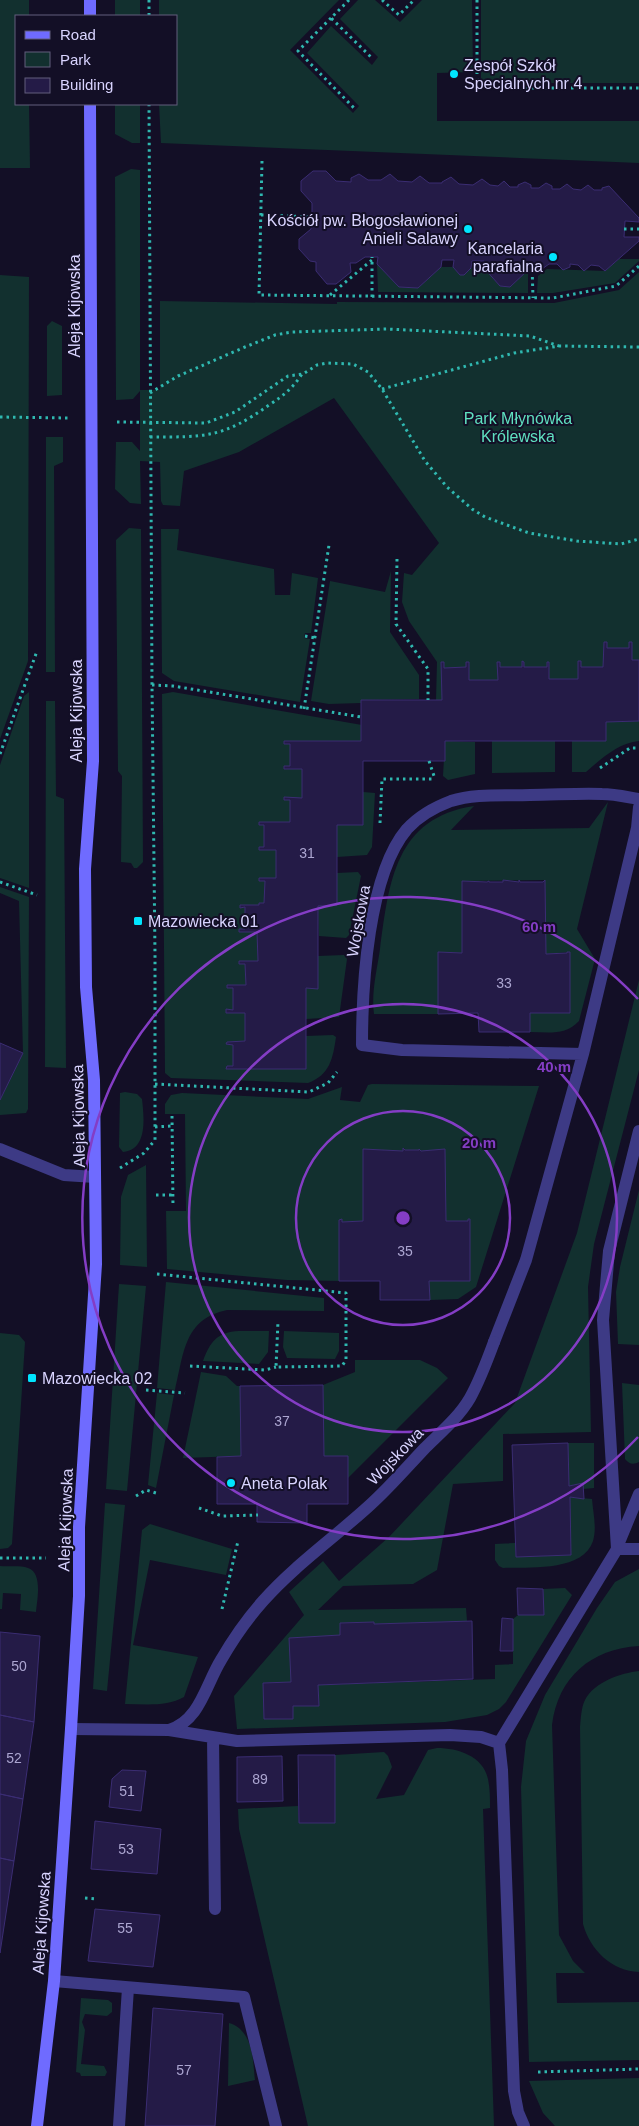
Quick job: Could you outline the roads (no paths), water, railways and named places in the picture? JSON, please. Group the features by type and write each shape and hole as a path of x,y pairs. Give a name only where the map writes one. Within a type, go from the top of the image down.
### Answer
{"street":[{"path":"90,0 90,15"},
{"name":"Aleja Kijowska","path":"37,2126 54,1981 80,1596 79,1527 96,1264 93,1063 86,987 85,869 93,761 90,105"},
{"name":"Wojskowa","path":"583,1054 402,1050 362,1044 362,1008 371,929 377,897 390,856 407,828 429,812 450,802 473,797 602,794 639,799"},
{"name":"Wojskowa","path":"169,1730 181,1725 194,1712 215,1670 230,1646 263,1602 320,1546 370,1505 457,1416 470,1399 526,1260 583,1054 637,828 639,807"},
{"path":"617,1549 603,1320 609,1251 639,1131"},
{"path":"0,1149 64,1175 95,1177"},
{"path":"524,2126 518,2112 514,2091 502,1770 499,1743 617,1549 639,1494"},
{"path":"617,1549 639,1549"},
{"path":"71,1729 169,1730 237,1741 450,1734 481,1737 499,1743"},
{"path":"212,1737 215,1909"},
{"path":"54,1981 244,1997 276,2126"},
{"path":"119,2126 128,1988"}],"place":[{"name":"Zespół Szkół Specjalnych nr 4","path":"454,74"},
{"name":"Kościół pw. Błogosławionej Anieli Salawy","path":"468,229"},
{"name":"Kancelaria parafialna","path":"553,257"},
{"name":"Mazowiecka 01","path":"138,921"},
{"name":"Mazowiecka 02","path":"32,1378"},
{"name":"Aneta Polak","path":"231,1483"}],"park label":[{"name":"Park Młynówka Królewska","path":"518,427"}]}
